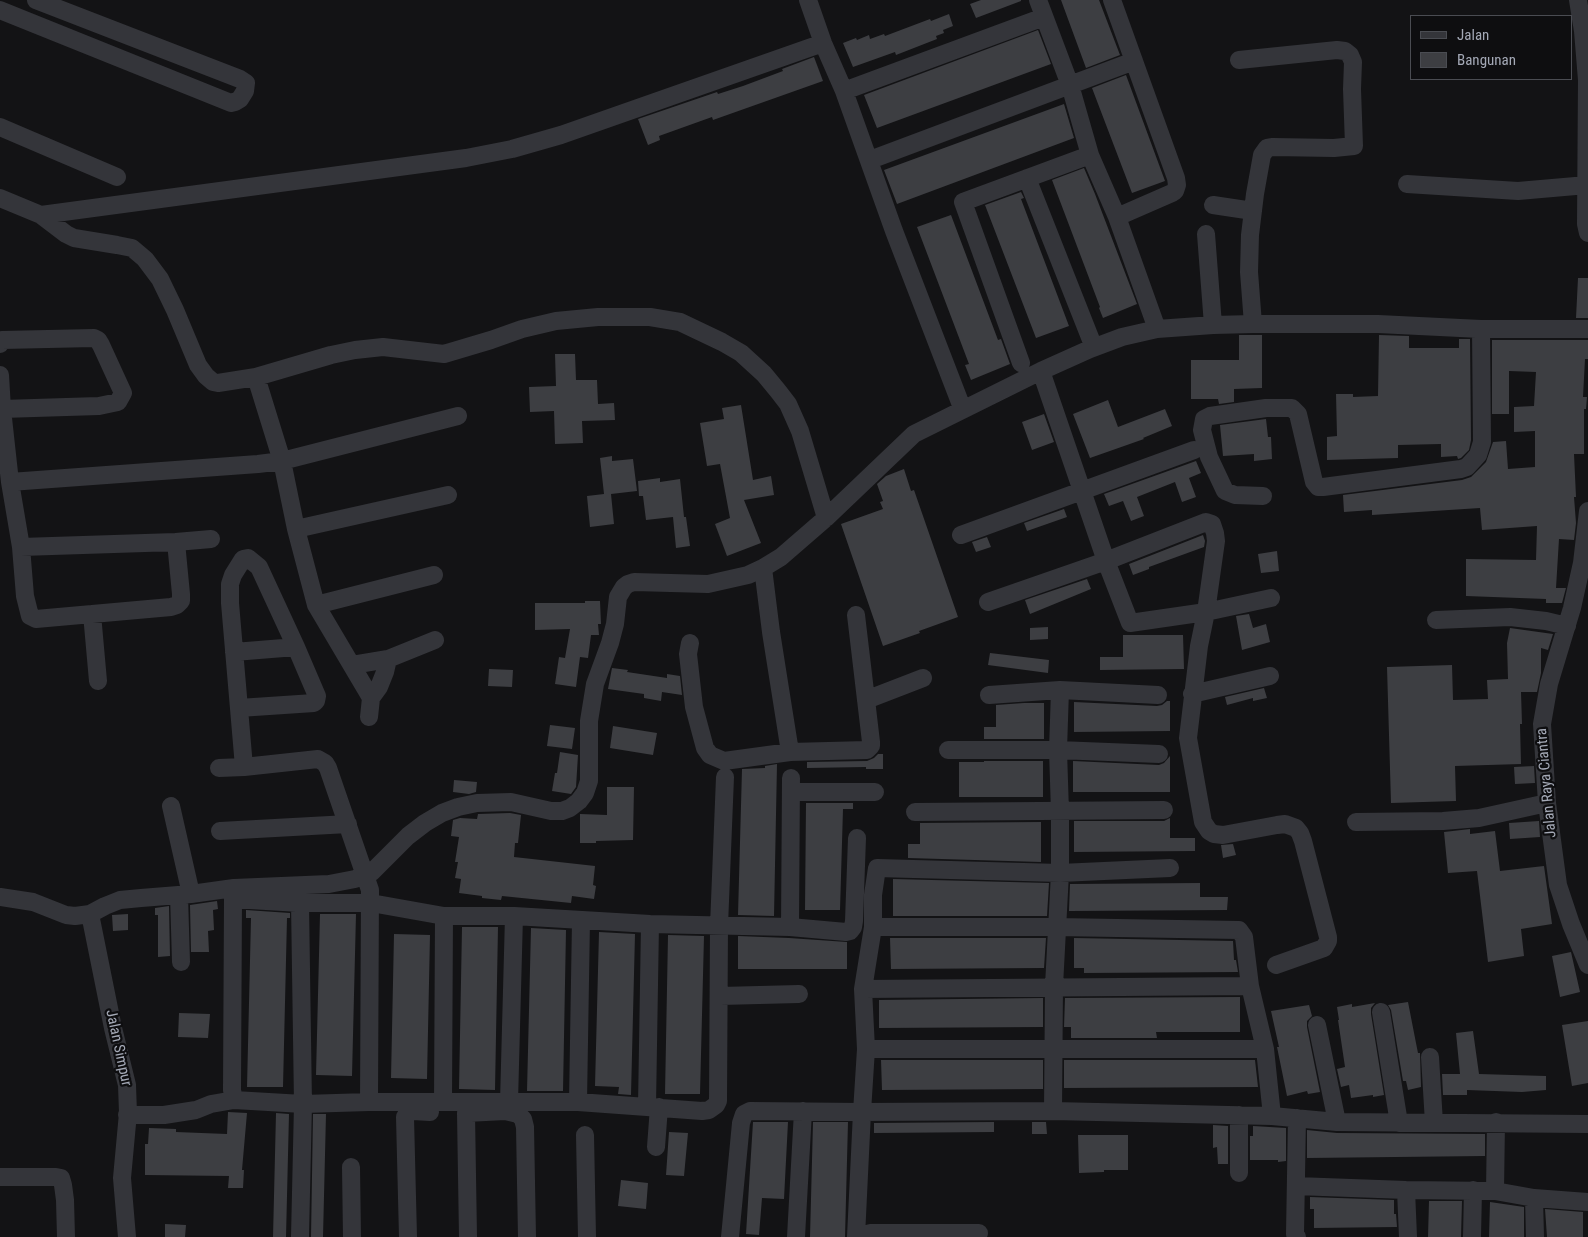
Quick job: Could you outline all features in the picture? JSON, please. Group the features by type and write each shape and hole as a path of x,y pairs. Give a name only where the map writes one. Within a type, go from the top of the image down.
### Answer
{"street":[{"path":"1,8 231,103 240,99 244,91 246,83 240,79 36,0"},
{"path":"808,0 823,43 844,91 894,231 961,405"},
{"path":"1038,0 1070,85 1090,155 1117,216 1157,329"},
{"path":"1112,0 1177,185 1172,193 1117,216"},
{"path":"1581,1 1588,80 1586,224 1588,233"},
{"path":"844,91 1044,16"},
{"path":"42,215 466,158 512,149 561,135 823,43"},
{"path":"1239,60 1338,50 1345,51 1350,55 1353,62 1354,146 1334,148 1273,147 1267,148 1262,155 1250,235 1249,272 1253,324"},
{"path":"870,160 1134,61"},
{"path":"0,127 117,177"},
{"path":"1020,363 962,202 1090,155"},
{"path":"1027,178 1091,340"},
{"path":"1407,184 1518,191 1587,185"},
{"path":"0,198 42,215 74,238 132,248 145,259 160,279 198,364 206,376 213,382 218,383 256,377 355,350 383,347 444,354 522,329 556,321 598,317 650,317 680,322 741,353 764,374 788,404 800,431 826,518"},
{"path":"1213,205 1253,211"},
{"path":"1206,234 1213,325"},
{"path":"0,897 33,902 66,915 75,916 90,914 120,900 234,888 346,882 366,875 378,866 408,836 442,813 458,807 477,803 511,802 536,808 562,811 570,808 585,793 589,781 589,721 595,684 610,643 615,624 618,597 624,587 634,582 708,584 748,575 763,568 781,557 826,518 914,434 1041,371 1122,337 1157,329 1253,324 1378,324 1481,329 1588,329"},
{"path":"1263,496 1235,495 1225,491 1209,457 1202,430 1204,419 1210,416 1266,408 1292,408 1296,411 1299,418 1314,482 1323,488 1467,467 1478,455 1482,442 1481,329"},
{"path":"0,344 2,340 94,338 101,345 123,393 118,402 98,406 2,409"},
{"path":"1041,371 1106,561 1130,623 1206,612 1271,598"},
{"path":"0,376 10,482 21,547 25,596 30,616 36,619 177,605 181,600 181,594 176,542"},
{"path":"256,377 282,461 296,529 316,605 371,698 368,717"},
{"path":"10,482 282,461 458,416"},
{"path":"961,534 1194,450"},
{"path":"296,529 448,494"},
{"name":"Jalan Raya Ciantra","path":"1588,511 1585,563 1549,684 1542,724 1548,804 1558,885 1571,924 1588,965"},
{"path":"988,602 1210,522 1214,528 1216,541 1192,694 1188,738 1204,826 1214,834 1223,835 1285,824 1296,828 1303,841 1328,941 1324,948 1320,950 1276,965"},
{"path":"21,547 176,542 211,539"},
{"path":"239,708 314,703 317,696 259,568 253,560 248,558 243,559 238,565 232,575 230,584 234,652 244,767"},
{"path":"763,568 790,752"},
{"path":"316,605 434,575"},
{"path":"92,614 98,681"},
{"path":"690,643 688,654 694,706 705,748 710,755 724,760 790,752 869,749 871,742 856,615"},
{"path":"1436,620 1510,618 1546,621 1567,626"},
{"path":"352,665 388,659 435,640"},
{"path":"234,652 296,647"},
{"path":"371,698 379,687 388,659"},
{"path":"1192,694 1270,676"},
{"path":"866,700 923,678"},
{"path":"989,695 1060,690 1158,695"},
{"path":"1053,1111 1054,986 1060,873 1058,750 1060,690"},
{"path":"948,750 1058,750 1159,754"},
{"path":"219,768 322,760 328,768 370,890 368,1102"},
{"path":"127,1115 164,1115 196,1110 212,1104 234,1100 303,1104 368,1102 578,1102 708,1110 716,1105 718,1100 719,926 725,777"},
{"path":"790,927 791,785 875,792"},
{"path":"1356,822 1443,821 1479,818 1548,804"},
{"path":"171,806 185,894 181,962"},
{"path":"915,812 1164,810"},
{"path":"220,831 348,824"},
{"path":"234,1100 232,1090 233,899 300,903 371,903 444,916 514,916 650,924 790,927 846,932 850,931 853,927 857,838"},
{"path":"979,1233 864,1233 862,1112 866,1049 863,988 873,928 877,868 1060,873 1170,868"},
{"path":"300,903 303,1104 300,1237"},
{"name":"Jalan Simpur","path":"90,914 113,1028 127,1085 127,1115 122,1178 127,1237"},
{"path":"443,1102 444,916"},
{"path":"509,1102 514,916"},
{"path":"578,1102 581,920"},
{"path":"650,924 653,1106 656,1147"},
{"path":"873,928 1056,927 1239,930 1244,937 1250,986 1265,1048 1272,1116"},
{"path":"863,988 1250,986"},
{"path":"720,996 800,994"},
{"path":"1381,1012 1399,1123"},
{"path":"1317,1025 1336,1122"},
{"path":"866,1049 1265,1048"},
{"path":"1430,1057 1434,1123"},
{"path":"408,1237 405,1117 408,1113 506,1111 515,1112 523,1119 525,1127 527,1237"},
{"path":"730,1237 741,1123 744,1114 750,1111 1053,1111 1272,1116 1336,1122 1588,1124"},
{"path":"796,1237 802,1111"},
{"path":"466,1113 468,1237"},
{"path":"1239,1115 1239,1173"},
{"path":"1297,1118 1297,1237"},
{"path":"1495,1190 1496,1122"},
{"path":"585,1135 587,1237"},
{"path":"351,1167 352,1237"},
{"path":"0,1177 61,1178 65,1200 66,1237"},
{"path":"1296,1186 1406,1190 1495,1190 1534,1198 1588,1202"},
{"path":"1406,1190 1408,1237"},
{"path":"1472,1237 1473,1190"},
{"path":"1534,1198 1535,1237"}],"building":[{"path":"981,0 1021,1 976,18 970,4"},
{"path":"1061,0 1099,0 1120,55 1086,68"},
{"path":"949,14 953,26 943,30 944,33 936,36 937,39 896,55 895,52 853,67 843,43 869,35 870,39 884,34 885,36"},
{"path":"1038,30 1051,64 877,128 864,95"},
{"path":"814,57 823,81 713,120 712,117 659,136 660,140 648,145 638,119 717,92 718,94 743,86"},
{"path":"1126,75 1165,181 1132,193 1092,88"},
{"path":"1064,104 1074,138 897,204 884,170"},
{"path":"1084,168 1137,304 1103,318 1052,180"},
{"path":"1021,192 1024,198 1021,199 1069,326 1036,338 985,205"},
{"path":"951,215 998,340 1001,339 1010,364 971,380 965,365 969,364 917,227"},
{"path":"1578,278 1588,278 1588,318 1576,318"},
{"path":"1239,335 1262,335 1262,388 1234,389 1234,402 1219,404 1218,399 1191,399 1191,360 1239,360"},
{"path":"1379,335 1409,336 1409,348 1459,348 1459,339 1470,339 1471,440 1469,450 1461,458 1458,459 1457,456 1441,457 1441,444 1398,445 1398,458 1327,460 1327,437 1337,436 1336,394 1353,394 1353,397 1378,396"},
{"path":"1492,340 1588,340 1588,359 1585,359 1583,397 1587,397 1586,409 1584,409 1584,454 1574,454 1576,523 1574,540 1559,539 1556,588 1566,588 1562,603 1546,603 1546,599 1466,596 1466,559 1536,560 1537,526 1482,530 1480,508 1372,515 1372,510 1344,512 1343,495 1462,480 1471,477 1486,462 1493,442 1506,441 1508,469 1535,467 1535,431 1514,432 1514,407 1534,406 1536,372 1509,371 1509,414 1492,414"},
{"path":"555,354 575,354 576,380 597,380 598,404 614,403 615,420 582,421 583,443 555,444 554,411 530,412 529,387 556,386"},
{"path":"1108,400 1118,427 1165,409 1172,426 1144,439 1090,458 1073,414"},
{"path":"741,405 753,480 771,476 774,495 744,500 761,543 727,556 715,524 730,518 720,464 707,466 700,423 724,419 722,408"},
{"path":"1044,414 1054,442 1032,450 1022,422"},
{"path":"1266,419 1268,437 1271,437 1272,459 1254,461 1254,454 1223,456 1220,425"},
{"path":"612,456 612,461 633,459 637,491 611,494 614,524 590,527 587,496 604,494 600,458"},
{"path":"1196,461 1201,473 1189,478 1196,497 1182,502 1175,482 1137,497 1144,516 1131,521 1123,501 1109,506 1104,494"},
{"path":"904,469 911,491 914,490 958,617 883,646 841,524 883,509 880,502 883,501 877,484 886,476"},
{"path":"660,478 660,482 680,479 684,517 686,517 690,546 676,548 673,517 646,520 643,496 639,496 638,481"},
{"path":"1064,509 1067,517 1027,531 1024,523"},
{"path":"1203,535 1204,547 1149,567 1149,569 1133,575 1129,564"},
{"path":"987,537 991,547 976,552 972,542"},
{"path":"1277,551 1279,571 1261,573 1258,554"},
{"path":"1087,579 1091,589 1030,614 1025,600"},
{"path":"585,601 600,601 601,624 598,624 599,635 591,635 588,658 580,657 576,687 555,684 559,657 565,658 570,629 535,630 535,603 585,603"},
{"path":"1249,614 1253,628 1266,624 1270,642 1242,650 1236,616"},
{"path":"1048,627 1048,639 1030,640 1030,628"},
{"path":"1510,628 1553,634 1548,650 1541,648 1541,673 1537,692 1521,692 1521,764 1455,766 1456,801 1391,803 1387,667 1452,665 1453,700 1488,699 1487,680 1508,679 1507,643"},
{"path":"1123,635 1183,635 1184,669 1100,670 1100,657 1123,657"},
{"path":"990,653 1049,660 1048,673 988,665"},
{"path":"612,668 667,678 667,674 680,676 682,695 662,692 661,701 644,698 644,694 608,689"},
{"path":"489,669 513,670 512,687 488,686"},
{"path":"1264,688 1267,698 1253,701 1253,698 1227,705 1225,697"},
{"path":"1170,701 1170,731 1074,732 1074,702 1157,706"},
{"path":"1044,703 1044,739 984,739 984,727 996,727 996,705"},
{"path":"550,725 575,728 572,749 547,746"},
{"path":"613,726 657,733 653,755 610,748"},
{"path":"560,752 578,755 576,787 571,794 552,791"},
{"path":"878,754 883,754 883,769 866,769 866,767 807,768 807,762 867,761"},
{"path":"1170,756 1170,792 1073,792 1073,761 1159,765 1164,763"},
{"path":"1043,761 1043,797 959,797 959,762"},
{"path":"777,764 774,916 738,915 742,769 765,768 765,766"},
{"path":"1534,766 1535,783 1515,784 1514,767"},
{"path":"454,780 477,782 476,792 469,794 453,792"},
{"path":"607,787 634,787 633,840 580,843 580,814 607,815"},
{"path":"806,803 853,803 853,809 843,809 840,910 805,910"},
{"path":"510,813 521,815 518,843 515,843 514,857 595,866 593,885 596,886 594,899 572,896 571,903 502,896 501,900 459,893 461,879 455,878 458,862 455,862 459,837 451,836 453,820 460,818 477,819 478,814"},
{"path":"1170,818 1170,838 1195,838 1195,851 1074,852 1074,821 1164,821"},
{"path":"1539,821 1540,837 1510,839 1509,823"},
{"path":"1041,822 1041,862 908,858 908,844 920,844 920,823"},
{"path":"1470,829 1470,834 1495,831 1500,871 1544,866 1552,924 1521,929 1524,956 1488,962 1477,871 1448,873 1444,832"},
{"path":"1233,844 1236,855 1223,858 1221,845"},
{"path":"893,879 1049,883 1047,916 893,916"},
{"path":"1200,883 1200,897 1228,897 1227,910 1069,911 1070,884"},
{"path":"217,901 218,909 213,910 214,930 208,931 209,952 191,952 190,905"},
{"path":"169,906 170,956 158,957 158,915 155,915 155,908"},
{"path":"246,910 290,913 290,918 287,918 283,1087 247,1087 251,918 246,918"},
{"path":"128,914 128,930 113,931 112,915"},
{"path":"320,914 356,914 352,1076 316,1075"},
{"path":"462,927 498,927 495,1090 459,1089"},
{"path":"531,928 566,930 563,1091 527,1091"},
{"path":"599,932 635,934 631,1095 618,1094 619,1087 595,1086"},
{"path":"394,934 430,935 427,1079 391,1078"},
{"path":"668,935 704,936 700,1094 665,1094"},
{"path":"738,936 847,942 847,969 738,969"},
{"path":"890,938 1046,938 1044,968 891,969"},
{"path":"1074,938 1233,941 1234,960 1236,960 1238,972 1084,973 1084,968 1074,968"},
{"path":"1571,952 1580,992 1560,997 1552,956"},
{"path":"1240,997 1240,1032 1156,1032 1157,1038 1071,1038 1071,1027 1064,1027 1065,998"},
{"path":"1043,998 1043,1027 879,1028 879,1000"},
{"path":"1408,1002 1418,1053 1420,1053 1421,1087 1408,1090 1406,1081 1403,1081 1391,1010 1388,1005"},
{"path":"1375,1003 1371,1008 1371,1014 1384,1095 1351,1098 1349,1085 1341,1087 1337,1069 1345,1067 1337,1007 1352,1004 1352,1007"},
{"path":"1309,1005 1312,1016 1307,1021 1307,1027 1320,1092 1308,1094 1307,1091 1287,1096 1271,1011"},
{"path":"179,1013 210,1014 208,1038 178,1037"},
{"path":"1588,1021 1588,1083 1572,1086 1562,1025"},
{"path":"1473,1031 1479,1074 1546,1076 1546,1090 1522,1092 1467,1090 1467,1095 1443,1095 1442,1074 1460,1074 1456,1033"},
{"path":"881,1060 1043,1060 1043,1089 882,1090"},
{"path":"1064,1060 1255,1060 1258,1087 1064,1088"},
{"path":"228,1112 247,1113 242,1170 244,1170 243,1188 228,1188 229,1176 145,1175 145,1144 148,1144 149,1128 176,1129 176,1132 227,1134"},
{"path":"276,1113 289,1114 286,1237 273,1237"},
{"path":"313,1114 326,1114 323,1237 311,1237"},
{"path":"753,1122 788,1122 784,1199 762,1198 759,1235 746,1234"},
{"path":"813,1122 848,1122 845,1237 810,1237"},
{"path":"994,1122 994,1132 874,1133 874,1123"},
{"path":"1032,1122 1046,1122 1047,1134 1032,1134"},
{"path":"1213,1125 1228,1126 1228,1164 1218,1164 1217,1147 1213,1148"},
{"path":"1253,1126 1286,1128 1286,1161 1250,1160 1250,1136 1253,1136"},
{"path":"1307,1130 1337,1133 1485,1134 1485,1156 1307,1158"},
{"path":"669,1132 688,1133 684,1176 666,1175"},
{"path":"1078,1135 1128,1135 1128,1170 1079,1173"},
{"path":"621,1180 648,1183 646,1209 618,1206"},
{"path":"1310,1197 1394,1200 1394,1214 1396,1214 1397,1227 1314,1228 1314,1209 1310,1209"},
{"path":"1429,1201 1462,1201 1461,1237 1428,1237"},
{"path":"1490,1202 1524,1207 1524,1237 1489,1237"},
{"path":"1545,1209 1583,1212 1583,1237 1547,1237"},
{"path":"165,1224 186,1225 185,1237 165,1237"}]}
